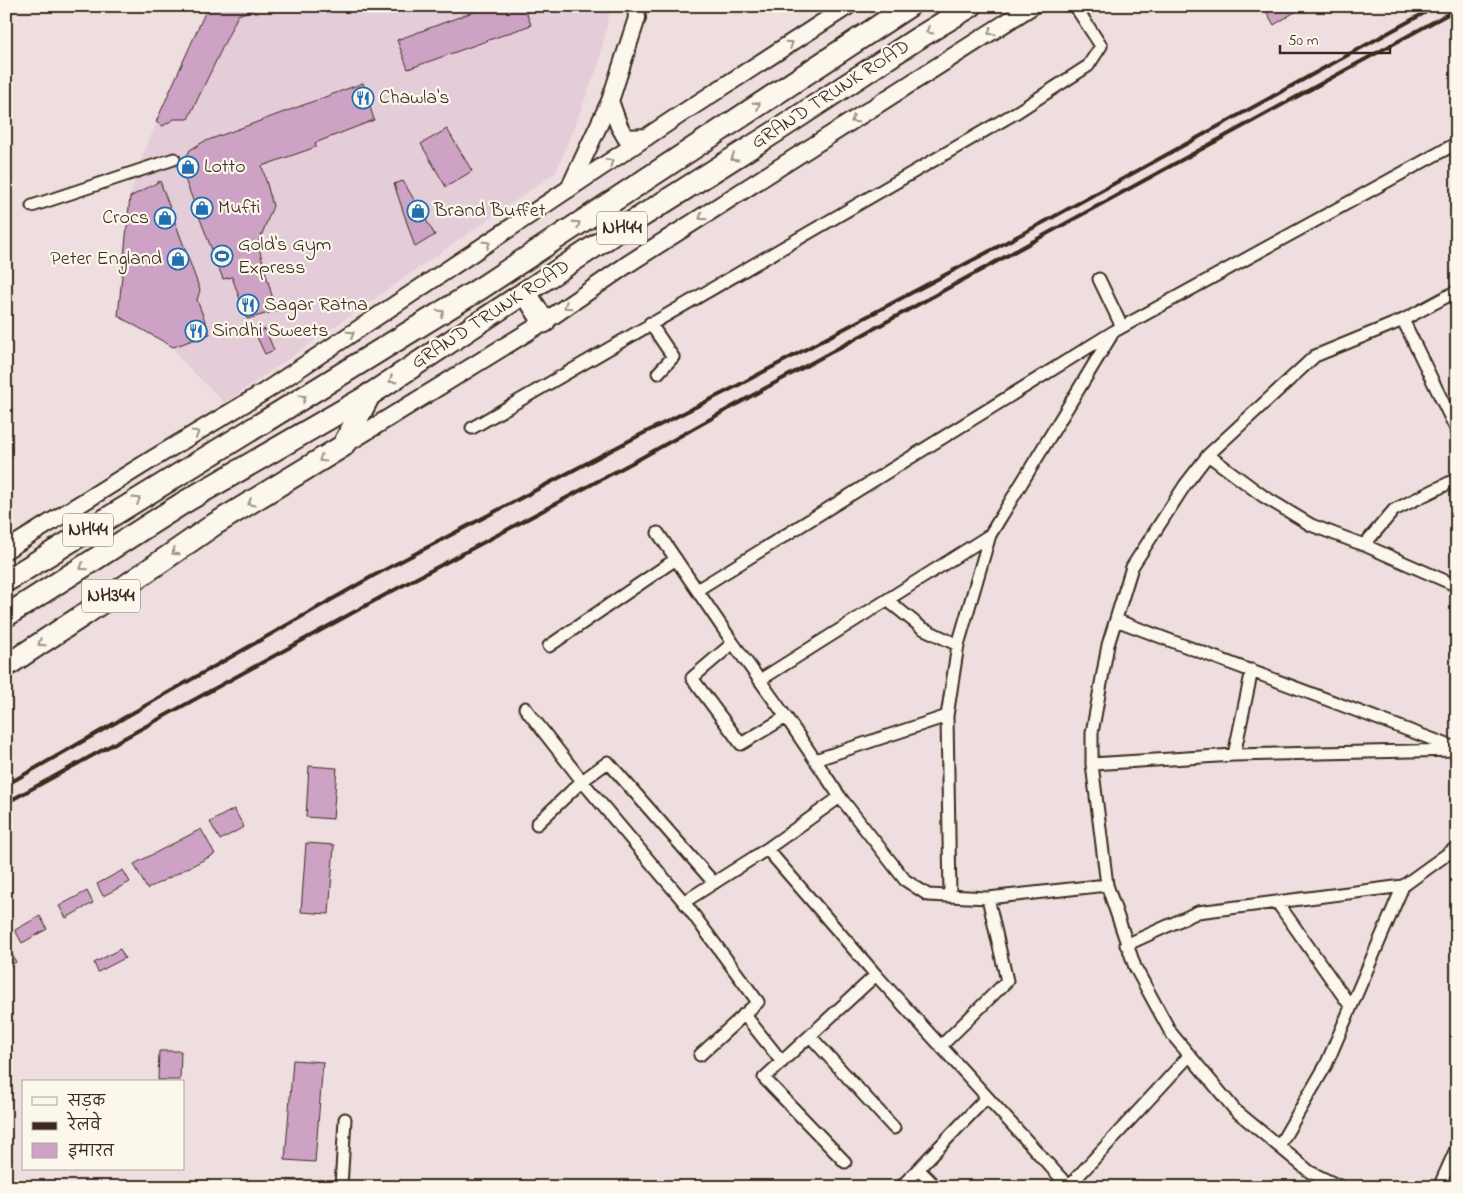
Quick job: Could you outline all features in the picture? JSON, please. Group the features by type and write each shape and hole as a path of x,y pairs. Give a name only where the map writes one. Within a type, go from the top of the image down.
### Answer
{"highway":[{"name":"GRAND TRUNK ROAD","path":"6,581 481,288 909,6"},
{"name":"GRAND TRUNK ROAD","path":"6,616 184,503 371,394 525,292 915,40 971,6"},
{"path":"525,292 544,322"},
{"name":"NH344","path":"6,666 215,524 343,446 371,394"}],"street":[{"path":"569,189 610,101 637,18 636,6"},
{"path":"6,550 252,399 848,6"},
{"path":"343,446 544,322 628,264 1032,6"},
{"path":"472,428 1017,112 1088,66 1101,46 1075,6"},
{"path":"610,101 619,126 626,138 648,137"},
{"path":"697,590 1117,330 1457,143"},
{"path":"32,206 174,159"},
{"path":"1099,279 1117,330"},
{"path":"1341,1187 1310,1172 1235,1110 1171,1034 1135,967 1107,885 1092,764 1092,733 1108,645 1132,568 1185,485 1208,455 1316,356 1403,320 1457,291"},
{"path":"1403,320 1457,431"},
{"path":"650,324 674,356 658,373"},
{"path":"950,896 947,716 958,645 990,535 1117,330"},
{"path":"1208,455 1263,496 1311,525 1457,586"},
{"path":"1364,546 1394,510 1457,478"},
{"path":"658,533 732,643 786,717 840,797 905,880 928,895 988,898 1107,885"},
{"path":"760,680 990,535"},
{"path":"549,646 676,559"},
{"path":"887,600 922,628 958,645"},
{"path":"1116,620 1457,749"},
{"path":"732,643 692,678 741,744 786,717"},
{"path":"1234,755 1252,670"},
{"path":"526,708 582,781 684,902 758,1002 700,1054"},
{"path":"815,760 947,716"},
{"path":"1092,764 1234,755 1457,749"},
{"path":"537,824 582,781 608,762 714,883"},
{"path":"684,902 767,849 840,797"},
{"path":"1126,945 1198,912 1403,886 1457,847"},
{"path":"767,849 876,975 1069,1187 1189,1056"},
{"path":"1279,1146 1326,1065 1403,886"},
{"path":"941,1046 1007,981 988,898"},
{"path":"1278,902 1351,1008"},
{"path":"845,1162 764,1078 876,975"},
{"path":"744,1014 782,1062"},
{"path":"810,1036 894,1128"},
{"path":"902,1187 988,1098"},
{"path":"341,1187 345,1119"},
{"path":"1439,1187 1457,1147"},
{"path":"918,1169 936,1187"}],"shaded area":[{"path":"208,6 611,6 598,66 556,172 225,403 180,359 173,347 118,316 130,197 138,166"}],"building":[{"path":"208,6 263,6 238,15 188,119 174,119 163,126 156,122"},
{"path":"489,6 524,6 531,25 408,69 397,40"},
{"path":"1263,6 1302,6 1303,7 1274,25"},
{"path":"363,83 374,120 315,143 316,147 262,166 273,206 258,244 276,311 247,319 232,277 223,279 183,174 183,163 190,150 203,142"},
{"path":"447,129 472,171 446,187 421,144"},
{"path":"160,181 200,290 197,300 210,334 173,347 118,316 130,197"},
{"path":"403,181 435,235 415,247 394,184"},
{"path":"265,329 274,350 265,354 255,333"},
{"path":"309,766 337,768 333,819 306,817"},
{"path":"234,809 244,827 220,840 210,822"},
{"path":"201,829 215,854 147,889 134,864"},
{"path":"306,843 334,845 329,914 301,912"},
{"path":"123,870 130,882 103,896 97,884"},
{"path":"87,891 93,903 66,918 59,906"},
{"path":"40,916 47,929 22,943 15,930"},
{"path":"6,943 16,962 6,968"},
{"path":"120,949 125,958 98,972 94,963"},
{"path":"159,1051 181,1051 180,1080 158,1080"},
{"path":"293,1060 323,1062 315,1162 285,1160"},
{"path":"288,1180 316,1182 316,1187 287,1187"}],"railway":[{"path":"6,785 373,576 733,388 1046,221 1437,6"},
{"path":"6,803 385,595 641,458 1457,9"}],"place":[{"name":"Chawla's","path":"363,98"},
{"name":"Lotto","path":"188,167"},
{"name":"Mufti","path":"202,208"},
{"name":"Brand Buffet","path":"418,211"},
{"name":"Crocs","path":"165,218"},
{"name":"Gold's Gym Express","path":"222,256"},
{"name":"Peter England","path":"178,259"},
{"name":"Sagar Ratna","path":"248,305"},
{"name":"Sindhi Sweets","path":"196,331"}]}
